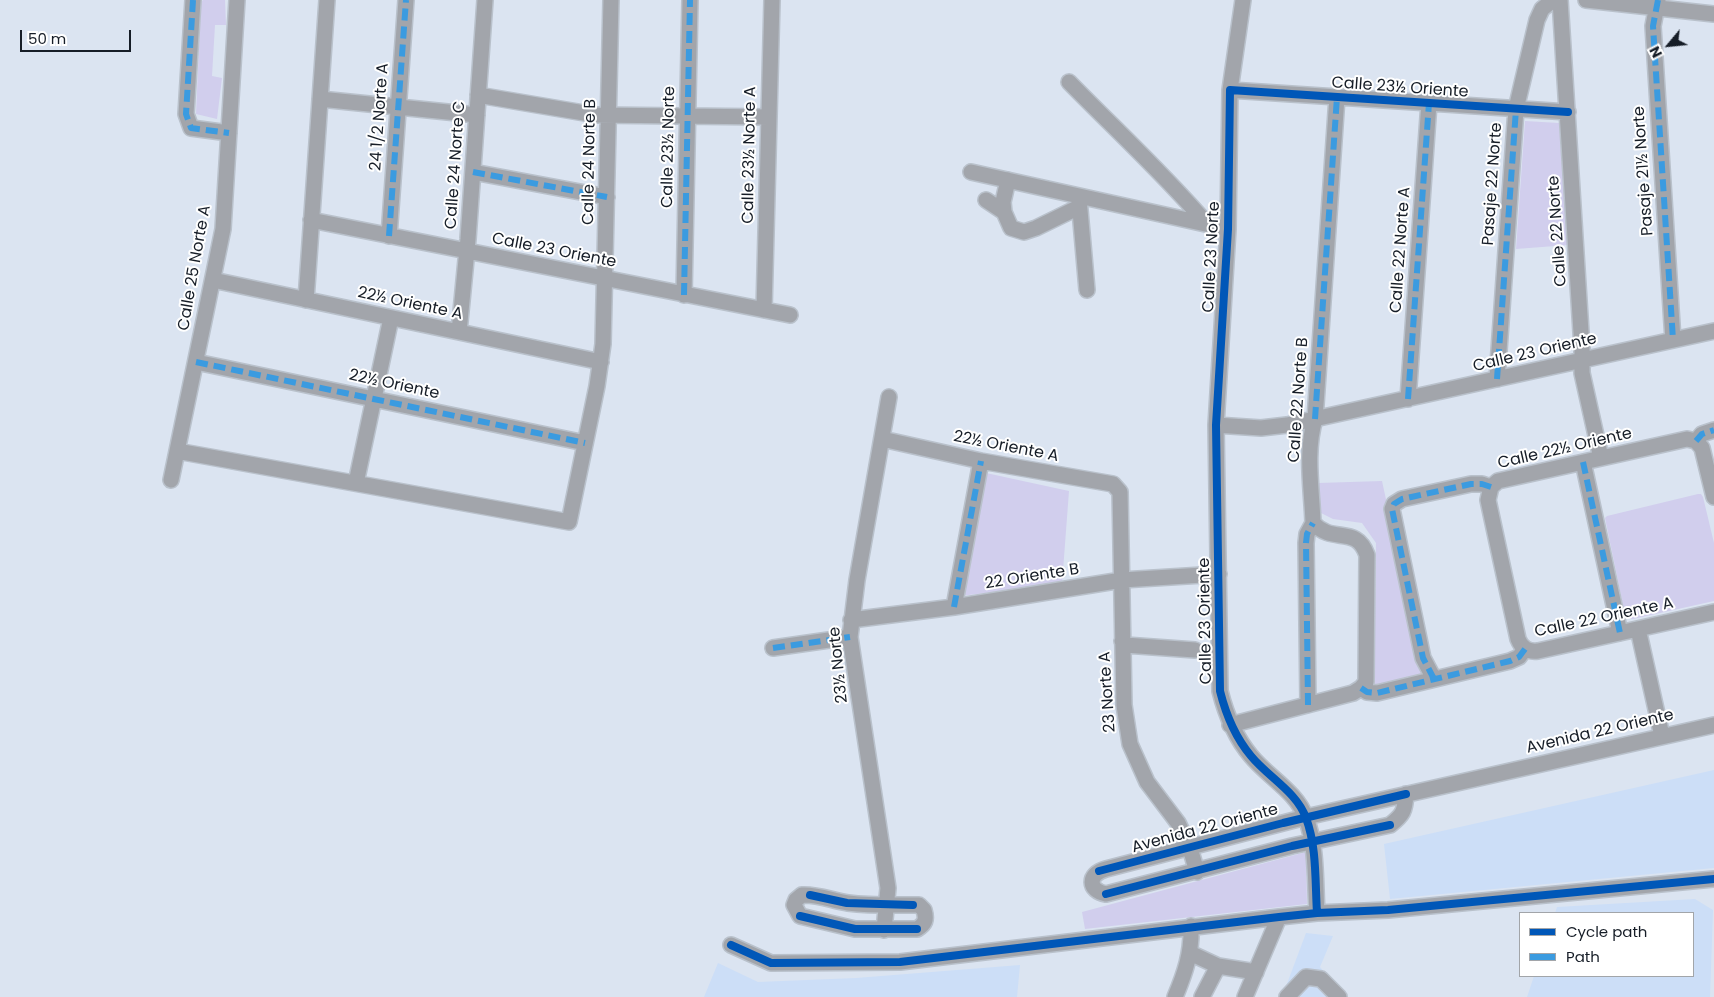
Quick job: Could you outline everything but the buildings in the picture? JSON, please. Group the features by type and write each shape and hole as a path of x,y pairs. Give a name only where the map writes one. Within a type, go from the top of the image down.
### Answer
{"street":[{"path":"193,0 186,114 191,128 228,133"},
{"name":"Calle 25 Norte A","path":"171,480 223,229 237,0"},
{"path":"306,300 327,0"},
{"name":"24 1/2 Norte A","path":"389,236 406,0"},
{"name":"Calle 24 Norte C","path":"459,332 467,251 485,0"},
{"name":"Calle 24 Norte B","path":"356,483 569,522 601,362 604,325 611,0"},
{"name":"Calle 23½ Norte","path":"684,295 690,0"},
{"name":"Calle 23½ Norte A","path":"764,310 772,0"},
{"name":"Calle 23 Norte","path":"1216,425 1228,229 1230,90 1243,0"},
{"name":"Pasaje 22 Norte","path":"1497,379 1516,109 1537,20 1542,9 1553,0"},
{"name":"Calle 22 Norte","path":"1560,0 1582,372 1600,458"},
{"path":"1586,0 1658,4 1714,14"},
{"name":"Pasaje 21½ Norte","path":"1658,4 1653,26 1673,340"},
{"path":"1069,82 1178,191 1207,224"},
{"name":"Calle 23½ Oriente","path":"1230,90 1568,112"},
{"path":"478,95 608,116 769,117"},
{"name":"Calle 22 Norte B","path":"1308,705 1306,543 1307,534 1314,523 1310,448 1311,432 1315,419 1337,97"},
{"path":"320,100 477,115"},
{"name":"Calle 22 Norte A","path":"1408,399 1429,103"},
{"path":"473,172 607,197"},
{"path":"971,172 1008,180 1079,202 1228,229"},
{"path":"1008,180 1003,202 1004,212 1011,228 1024,232 1036,228 1079,202"},
{"path":"986,200 1004,212"},
{"path":"1079,202 1087,290"},
{"name":"Calle 23 Oriente","path":"311,220 790,315"},
{"name":"22½ Oriente A","path":"213,280 601,362"},
{"path":"177,451 356,483 391,318"},
{"name":"Calle 23 Oriente","path":"1306,817 1295,799 1251,757 1230,725 1224,709 1220,691 1216,425 1261,428 1315,419 1714,331"},
{"name":"22½ Oriente","path":"196,362 585,443"},
{"name":"23½ Norte","path":"884,930 888,888 850,637 857,580 889,397"},
{"name":"Calle 22½ Oriente","path":"1434,679 1423,658 1392,514 1394,504 1402,499 1471,484 1482,484 1491,487 1503,480 1600,458 1687,439 1696,441 1702,434 1714,430"},
{"name":"22½ Oriente A","path":"882,439 982,461 1113,484 1120,492"},
{"path":"1696,441 1704,452 1714,497"},
{"path":"954,607 982,461"},
{"path":"1583,462 1620,633"},
{"path":"1491,487 1488,500 1518,639 1526,649"},
{"name":"23 Norte A","path":"1120,492 1124,705 1130,744 1148,782 1178,823 1190,848 1196,872"},
{"path":"1230,725 1352,693 1361,688 1366,682 1367,555 1364,545 1355,538 1331,535 1320,530 1314,523"},
{"name":"22 Oriente B","path":"851,620 954,607 1122,580 1219,574"},
{"name":"Calle 22 Oriente A","path":"1361,688 1367,692 1377,693 1515,660 1526,649 1538,651 1714,612"},
{"path":"1638,629 1662,736"},
{"path":"773,648 850,637"},
{"path":"1122,641 1125,645 1195,650"},
{"name":"Avenida 22 Oriente","path":"1406,794 1405,807 1401,816 1390,825 1312,842 1106,894 1100,893 1094,888 1092,881 1094,875 1099,871 1306,817 1406,794 1662,736 1714,725"},
{"path":"1306,817 1312,842 1316,913"},
{"path":"732,945 771,963 900,962 1191,926 1316,913 1388,910 1714,879"},
{"path":"802,895 810,895 847,903 887,906 919,906 924,910 926,921 917,929 856,929 800,916 794,905 796,900 802,895"},
{"path":"1245,997 1280,917"},
{"path":"1175,997 1187,966 1190,952 1191,926"},
{"path":"1190,952 1218,966 1256,972"},
{"path":"1202,997 1218,966"},
{"path":"1287,997 1306,977 1321,979 1340,997"}],"shaded area":[{"path":"203,0 225,0 226,25 215,25 212,76 222,78 217,119 196,114 201,2"},
{"path":"1525,121 1559,123 1568,245 1516,249"},
{"path":"986,473 1069,491 1062,584 960,596"},
{"path":"1382,481 1424,675 1374,686 1376,543 1362,523 1333,519 1317,511 1318,483"},
{"path":"1701,494 1703,497 1714,543 1714,601 1633,619 1627,618 1605,518"},
{"path":"1714,770 1714,868 1390,899 1384,844"},
{"path":"1306,852 1307,904 1085,929 1082,912"},
{"path":"1695,899 1713,910 1710,997 1527,997 1534,977 1694,977 1694,912 1555,912 1557,907"},
{"path":"1306,933 1333,936 1320,967 1346,997 1282,997"},
{"path":"718,963 758,982 856,978 1020,965 1017,997 704,997"}],"marked path":[{"path":"193,0 186,114 191,128 229,133"},
{"path":"389,236 406,0"},
{"path":"684,295 690,0"},
{"path":"1658,0 1653,26 1673,340"},
{"path":"1315,419 1337,97"},
{"path":"1408,399 1429,103"},
{"path":"1497,379 1516,109"},
{"path":"473,172 607,197"},
{"path":"196,362 585,443"},
{"path":"1696,441 1702,434 1714,430"},
{"path":"954,607 981,461"},
{"path":"1583,462 1620,633"},
{"path":"1434,679 1423,658 1392,509 1394,504 1402,499 1471,484 1482,484 1491,487"},
{"path":"1308,705 1306,543 1307,534 1313,523"},
{"path":"773,648 850,637"},
{"path":"1361,688 1367,692 1377,693 1510,661 1519,657 1525,649"}],"cycle path":[{"path":"1317,913 1314,853 1306,818 1302,809 1289,792 1258,764 1245,749 1225,709 1220,691 1216,425 1228,229 1230,90 1568,112"},
{"path":"1099,871 1283,823 1406,794"},
{"path":"1106,894 1292,846 1390,825"},
{"path":"731,945 771,963 900,962 1317,913 1388,910 1714,879"},
{"path":"810,895 847,903 913,905"},
{"path":"800,916 855,929 917,929"}]}
